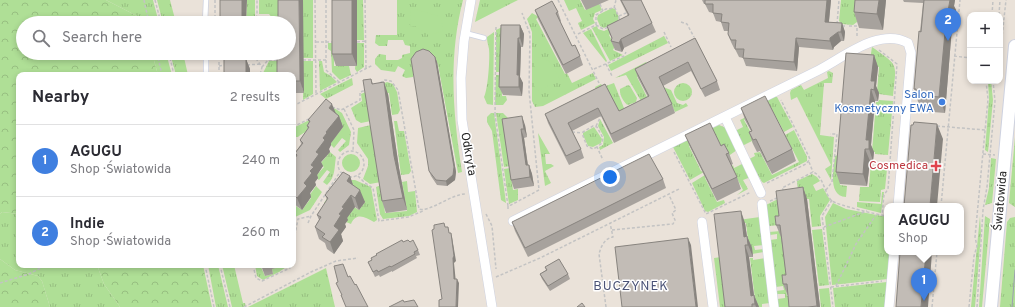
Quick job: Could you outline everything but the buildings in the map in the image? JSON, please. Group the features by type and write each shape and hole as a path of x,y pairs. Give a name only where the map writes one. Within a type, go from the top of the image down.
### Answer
{"street":[{"name":"Odkryta","path":"471,0 465,33 461,78 462,120 492,307"},
{"path":"513,221 883,38 898,38 908,43 910,47 898,203"},
{"name":"Światowida","path":"991,307 1015,46"},
{"path":"725,117 761,193"},
{"path":"762,204 774,307"},
{"path":"702,222 713,307"},
{"path":"889,307 894,255"}],"lane":[{"path":"205,16 206,0"},
{"path":"465,33 484,38"},
{"path":"206,60 206,72"}],"path":[{"path":"144,0 148,16"},
{"path":"155,0 159,16"},
{"path":"215,0 215,16"},
{"path":"257,0 257,16"},
{"path":"315,0 316,94"},
{"path":"326,0 326,70 339,82"},
{"path":"365,0 366,68"},
{"path":"558,0 599,83"},
{"path":"616,0 614,8 619,16 619,22 623,24"},
{"path":"839,0 837,25 847,26"},
{"path":"941,203 960,0"},
{"path":"992,12 993,0"},
{"path":"999,12 1000,0"},
{"path":"1001,48 1006,0"},
{"path":"600,4 603,11"},
{"path":"596,25 596,15 614,8"},
{"path":"508,206 539,190 529,91 530,34 522,13"},
{"path":"619,16 626,13"},
{"path":"681,22 687,24 694,37"},
{"path":"496,25 495,115 508,211"},
{"path":"596,25 603,29 610,27"},
{"path":"578,34 596,25"},
{"path":"664,32 671,47"},
{"path":"316,42 336,42"},
{"path":"357,42 365,42"},
{"path":"809,162 813,172 818,175 832,200 842,206 882,215 884,195 888,189 897,64 874,46 873,42"},
{"path":"594,69 624,56 626,52"},
{"path":"954,56 967,58"},
{"path":"159,60 161,72"},
{"path":"170,60 173,72"},
{"path":"219,60 219,72"},
{"path":"257,60 262,67"},
{"path":"261,72 262,67 268,60 282,60"},
{"path":"303,60 326,60"},
{"path":"242,65 260,64"},
{"path":"606,64 612,76"},
{"path":"219,66 228,65"},
{"path":"296,104 373,65"},
{"path":"379,84 385,80 391,81 398,90 419,209 423,211"},
{"path":"969,307 976,246 988,99 986,84"},
{"path":"977,307 983,210 987,187 994,101 993,84"},
{"path":"331,107 341,110 344,109 360,100 360,92 366,90"},
{"path":"344,109 354,130 353,151"},
{"path":"495,115 497,126"},
{"path":"571,132 582,133 589,128 596,126 601,116"},
{"path":"296,125 312,117"},
{"path":"587,124 589,128"},
{"path":"930,125 985,130"},
{"path":"582,133 587,146 593,149 597,147 602,143 603,138 596,126"},
{"path":"826,190 832,182 836,134 830,134"},
{"path":"597,147 603,160"},
{"path":"353,151 361,155 364,162 363,171 358,176 347,177 340,172 338,167 339,158 347,152 353,151"},
{"path":"308,223 340,172"},
{"path":"785,194 782,188 813,172"},
{"path":"358,176 364,183 373,188 379,221 416,215 453,196 468,194"},
{"path":"496,277 540,258 679,189"},
{"path":"612,230 673,224 675,220 672,213 676,210 668,194"},
{"path":"762,204 779,197"},
{"path":"832,200 822,216 833,307"},
{"path":"483,209 485,213 488,214 492,226 496,280"},
{"path":"824,227 866,211"},
{"path":"836,286 856,244 877,214"},
{"path":"296,224 298,219 303,216 311,216"},
{"path":"606,307 599,254 600,248 608,239 613,237 610,223"},
{"path":"932,307 937,255"},
{"path":"244,307 311,272 336,261 358,258"},
{"path":"0,283 29,274 40,268"},
{"path":"206,268 214,307"},
{"path":"221,268 230,307"},
{"path":"254,268 256,278 262,281 290,268"},
{"path":"830,287 892,281"}],"green space":[{"path":"0,0 106,0 137,16 16,16 16,60 154,60 157,72 16,72 16,214 2,212 0,214"},
{"path":"106,0 153,0 157,16 137,16"},
{"path":"157,0 170,0 174,16 161,16"},
{"path":"247,0 255,0 255,16 246,16"},
{"path":"259,0 280,0 280,16 259,14"},
{"path":"303,0 313,0 313,58 303,58"},
{"path":"357,0 363,0 364,40 357,40 355,33 357,33"},
{"path":"397,0 463,0 455,43 454,65 454,107 462,172 458,173 438,65 435,58 413,63 413,77 406,78 402,76 405,70 398,66 395,72 381,70 375,64 375,59 379,54 386,55 386,60 398,60 402,58 402,55 410,53 410,46 405,45 403,40 388,40 387,46 379,46 375,43 376,35 397,35"},
{"path":"480,0 518,0 475,22"},
{"path":"564,0 580,0 585,10 599,3 602,10 595,13 593,19 595,23 581,30 578,23 582,21 576,8 569,11"},
{"path":"841,0 859,0 857,22 853,25 842,24 839,21"},
{"path":"411,8 441,17 443,30 430,36 415,26 410,27"},
{"path":"612,8 615,9 619,17 618,21 604,28 600,26 597,19 598,15"},
{"path":"532,13 539,17 536,19 565,74 567,73 572,83 593,73 596,79 543,106 535,107 532,101 532,32 527,19"},
{"path":"618,24 625,27 609,35 615,46 613,50 623,55 610,61 592,28 597,26 598,29 604,31"},
{"path":"502,27 502,72 496,72 496,30"},
{"path":"591,29 607,61 606,62 583,33"},
{"path":"494,32 493,105 487,104 484,97 487,88 489,66 487,37"},
{"path":"664,36 668,43 611,71 608,65"},
{"path":"328,43 334,43 334,66 349,66 351,75 340,80 332,72 331,51 328,49"},
{"path":"357,43 364,43 364,67 357,72 355,69"},
{"path":"872,47 888,58 894,66 895,77 893,96 879,94 877,92 879,67 869,66"},
{"path":"535,57 540,57 548,61 554,67 560,80 535,92"},
{"path":"154,60 168,60 171,72 157,72"},
{"path":"172,60 185,60 187,72 175,72"},
{"path":"269,61 280,61 280,72 264,72"},
{"path":"303,61 313,61 313,94 303,100"},
{"path":"319,61 322,61 324,72 337,82 320,91"},
{"path":"646,62 650,68 648,71 637,77 650,103 641,101 626,75 615,78"},
{"path":"829,71 833,73 832,83 824,83 820,135 834,137 831,180 825,169 831,165 797,97 791,100 790,93 791,90 801,85 804,90 828,78 827,72"},
{"path":"496,75 502,75 502,96 506,96 507,100 503,105 495,105"},
{"path":"352,78 353,85 326,99 320,94"},
{"path":"387,82 393,84 397,92 400,110 398,114 392,115 389,93 376,95 371,121 361,123 356,120 351,108 362,101 361,94"},
{"path":"614,83 624,108 621,119 599,96 595,87 601,84 603,87"},
{"path":"683,83 689,86 692,92 689,98 683,101 677,98 674,92 677,86"},
{"path":"988,84 991,84 993,100 988,152 985,150 989,99"},
{"path":"628,85 637,98 636,102 628,105 622,98 620,89"},
{"path":"663,87 671,90 677,103 683,105 686,103 688,106 675,112"},
{"path":"772,97 777,97 793,127 784,132 770,106 761,104"},
{"path":"879,100 893,101 888,155 875,154 875,152 872,152 876,102"},
{"path":"334,108 342,113 351,132 349,145 340,152 338,150 346,141 342,138 334,148 330,144 343,127 314,129 296,137 296,127"},
{"path":"491,113 494,113 506,203 501,200 492,131 487,122 487,117"},
{"path":"496,113 503,113 508,118 510,166 504,167"},
{"path":"750,115 744,120 756,142 753,144 752,141 742,146 735,131 743,127 740,120"},
{"path":"600,119 613,143 600,150 599,147 603,145 604,137 598,126"},
{"path":"394,121 397,121 399,131 404,131 411,171 409,174 401,175"},
{"path":"371,125 381,182 370,184 363,179 368,166 368,159 357,143 358,128"},
{"path":"719,125 726,128 737,150 727,157 715,134 689,146 701,171 704,172 690,180 673,147"},
{"path":"594,127 602,139 601,143 593,147 588,146 583,133"},
{"path":"794,130 807,157 807,161 764,183 762,182 749,159 755,156 754,153 760,152 772,175 799,162 785,135"},
{"path":"538,133 550,154 545,154 546,164 551,164 554,166 545,171 551,183 545,186"},
{"path":"1015,137 1015,207 1009,203"},
{"path":"330,152 336,157 335,168 332,178 327,185 323,182 330,172 327,170 319,180 315,177 324,167 320,164"},
{"path":"347,154 355,154 360,159 358,170 355,172 347,172 342,167 342,159"},
{"path":"843,155 840,185 847,186 846,197 836,192 834,187 833,174 835,156"},
{"path":"991,158 996,159 992,203 985,205 989,188"},
{"path":"871,162 872,168 887,169 885,189 881,190 880,202 859,201 860,187 869,187"},
{"path":"744,163 751,177 743,180 748,189 737,195 743,190 731,167 733,165 734,168"},
{"path":"510,168 513,190 518,189 518,200 509,204 504,169"},
{"path":"812,174 820,181 813,185 816,191 823,188 830,200 820,216 821,226 812,227 809,199 799,199 797,181"},
{"path":"705,175 705,178 717,202 724,200 725,203 708,212 705,211 692,183"},
{"path":"339,180 355,180 371,187 377,220 374,222 364,217 358,217 353,220 351,224 346,222 346,219 354,207 359,210 365,202 351,192 326,204 324,203"},
{"path":"407,181 408,192 415,191 417,212 409,216 383,219 380,214 376,187 381,185 385,213 407,211 402,182"},
{"path":"316,186 322,192 310,210 296,217 296,206 302,210 311,198 309,196"},
{"path":"882,192 884,192 881,213 857,207 857,202 881,204"},
{"path":"786,195 779,225 769,226 766,205"},
{"path":"833,203 846,209 884,216 884,255 890,255 888,279 832,285 825,217"},
{"path":"2,212 16,214 16,268 98,268 104,284 120,307 50,307 42,281 38,276 15,270 0,259 0,214"},
{"path":"980,216 981,234 975,307 971,307"},
{"path":"985,216 990,219 982,307 979,307"},
{"path":"760,217 764,245 754,246 755,250 764,249 764,252 752,254 752,248 749,248 746,223 738,223 738,220"},
{"path":"1015,217 1015,307 1000,307 1007,222 1010,218"},
{"path":"822,229 829,285 819,286 812,230"},
{"path":"781,231 790,287 786,287 787,296 790,296 792,307 778,307 777,299 785,298 785,294 777,294 776,291 784,290 783,286 776,287 770,240 777,239 777,234 770,235 769,232"},
{"path":"721,257 727,307 720,307 714,258"},
{"path":"750,258 753,258 753,260 765,258 770,303 762,304 762,307 756,307"},
{"path":"0,259 15,270 38,276 42,281 50,307 0,307"},
{"path":"98,268 204,268 212,307 120,307 104,284"},
{"path":"209,268 219,268 228,307 216,307"},
{"path":"223,268 235,268 243,303 245,303 246,307 232,307"},
{"path":"256,268 261,268 265,276 273,274 272,269 285,268 263,280 257,276"},
{"path":"326,268 335,307 248,307"},
{"path":"887,282 885,307 835,307 833,288"},
{"path":"829,288 831,307 821,307 819,289"}],"tram line":[{"path":"1012,307 1015,270"}],"place":[{"name":"Indie","path":"948,41"},
{"name":"Salon Kosmetyczny EWA","path":"942,102"},
{"name":"Cosmedica","path":"936,166"},
{"name":"AGUGU","path":"924,301"}],"district":[{"name":"BUCZYNEK","path":"631,287"}]}
